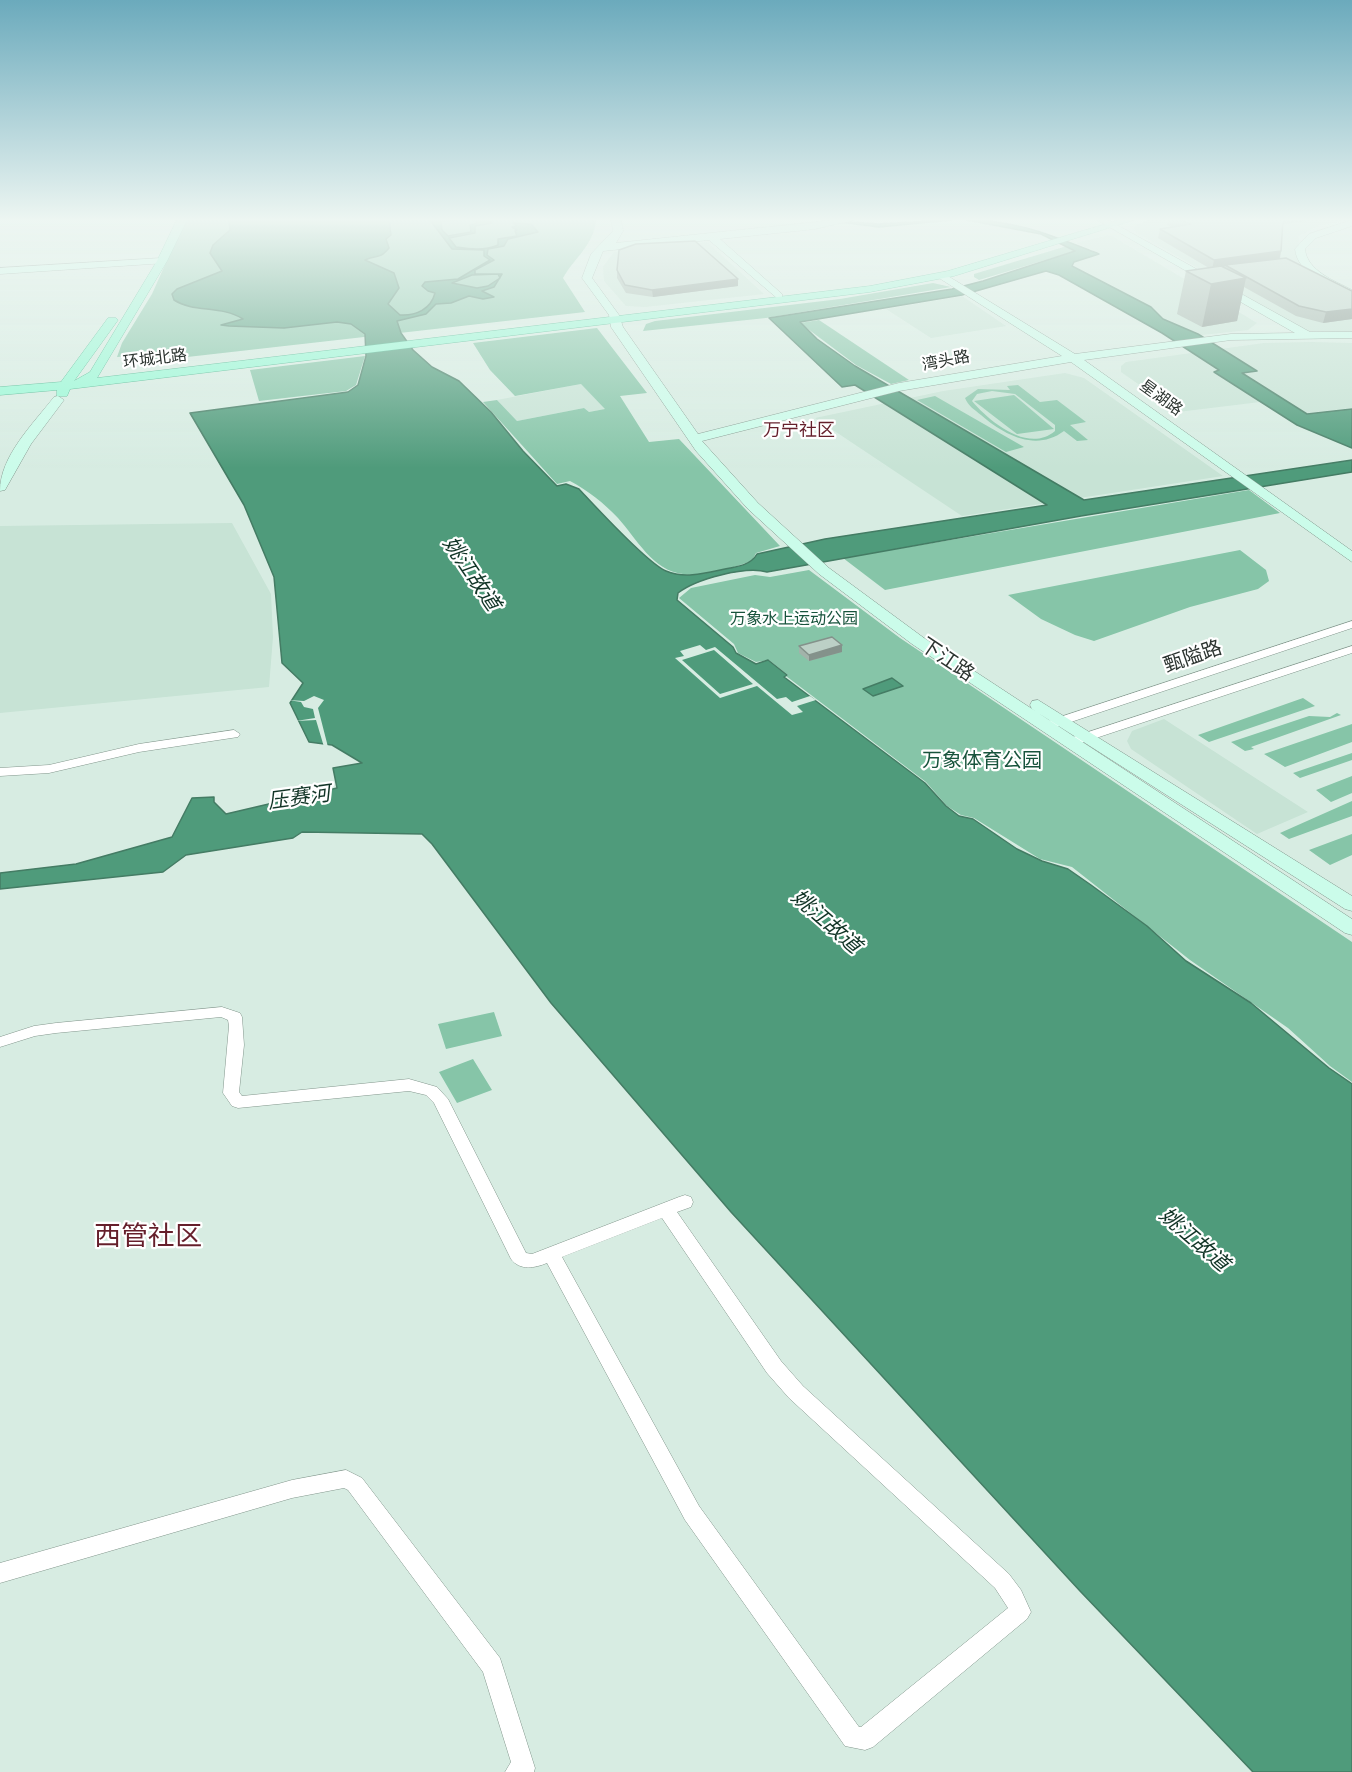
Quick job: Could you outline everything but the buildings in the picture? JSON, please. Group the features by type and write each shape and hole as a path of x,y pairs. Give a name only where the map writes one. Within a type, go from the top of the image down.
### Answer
{"main road":[{"path":"0,487 6,467 73,382 126,303"},
{"path":"94,374 133,303"},
{"name":"下江路","path":"611,303 619,317 617,327 703,442 753,506 791,543 832,569 918,641 1352,906"},
{"name":"环城北路","path":"619,317 727,303"},
{"name":"环城北路","path":"0,391 753,303"},
{"name":"星湖路","path":"991,303 1083,359 1352,541"},
{"path":"1242,303 1300,336"},
{"path":"1246,303 1300,336"},
{"name":"湾头路","path":"703,442 902,389 1083,359 1213,342 1300,336 1352,337"},
{"name":"星湖路","path":"1083,359 1234,474 1352,558"},
{"name":"环城北路","path":"0,383 73,382 94,374 170,370"},
{"name":"下江路","path":"703,442 808,542 832,569"},
{"name":"下江路","path":"1079,739 1352,928"}],"street":[{"name":"甄隘路","path":"1054,724 1352,624"},
{"path":"1079,739 1352,649"},
{"path":"0,772 49,769 139,748 234,734"},
{"path":"0,1042 34,1031 56,1028 222,1012 235,1017 238,1038 231,1083 233,1100 247,1101 409,1085 431,1091 440,1098 517,1254 522,1259 533,1261 685,1202"},
{"path":"551,1254 692,1513 853,1738 865,1739 1020,1612 1014,1597 1002,1581 796,1392 774,1367 666,1209"},
{"path":"0,1573 292,1489 346,1479 355,1484 492,1666 524,1768 516,1772"}],"shaded area":[{"path":"623,303 684,303 645,307 626,306"},
{"path":"923,303 972,303 1006,326 931,338 886,309"},
{"path":"1144,303 1223,303 1257,323 1248,330 1202,335 1164,319 1152,307"},
{"path":"1257,303 1352,303 1352,332 1306,331"},
{"path":"1264,343 1352,343 1352,408 1282,416 1260,402 1178,412 1121,372 1121,366 1126,362"},
{"path":"1065,373 1084,378 1223,476 962,516 815,418 943,391"},
{"path":"581,384 606,409 589,412 584,408 517,421 497,400"},
{"path":"232,523 271,594 273,637 269,687 0,713 0,526"},
{"path":"1164,719 1308,812 1257,834 1131,749 1127,741 1132,731"}],"green space":[{"path":"147,303 579,303 585,312 152,361 157,354 117,357 122,343"},
{"path":"809,303 857,303 766,318 643,331 646,324 655,321"},
{"path":"819,320 909,380 891,384 856,365 800,323"},
{"path":"597,328 647,393 620,396 649,442 679,439 780,546 756,553 752,561 718,571 691,575 672,572 654,560 618,518 595,497 570,481 557,484 483,402 497,400 517,421 584,408 589,412 605,409 581,384 515,396 490,370 473,343"},
{"path":"365,356 356,385 346,391 259,401 250,370"},
{"path":"1018,385 1040,402 1057,400 1086,422 1070,425 1088,440 1077,441 1064,431 1042,440 1021,438 990,422 972,408 965,398 978,389 1010,390 1007,386","holes":["992,391 1015,394 1055,425 1055,431 1044,437 1033,439 1021,437 988,417 972,401 977,394"]},
{"path":"1014,395 1054,429 1017,434 974,401"},
{"path":"935,396 1024,447 1006,452 917,400"},
{"path":"1249,490 1280,513 885,590 843,558"},
{"path":"1240,550 1266,570 1269,581 1258,589 1190,607 1094,641 1041,619 1008,595"},
{"name":"万象体育公园","path":"809,570 900,638 1352,942 1352,1082 1330,1066 1288,1028 1190,960 1072,867 1040,859 974,818 961,815 947,806 926,782 786,676 788,675 769,660 756,662 738,653 734,644 679,598 691,588 755,575 770,577"},
{"path":"1303,698 1315,706 1209,742 1198,735"},
{"path":"1337,713 1341,715 1251,747 1254,749 1245,751 1231,742 1309,716 1330,717"},
{"path":"1352,724 1352,742 1285,767 1264,754"},
{"path":"1352,753 1352,760 1300,778 1293,773"},
{"path":"1352,776 1352,793 1331,802 1316,790"},
{"path":"1352,801 1352,816 1289,839 1280,833"},
{"path":"1352,834 1352,855 1330,865 1309,850"},
{"path":"494,1012 502,1036 446,1049 438,1024"},
{"path":"473,1059 492,1090 457,1103 439,1072"}],"water":[{"path":"179,303 389,303 400,315 406,315 417,313 430,303 452,303 436,304 426,314 397,321 401,333 413,350 432,367 459,381 491,412 523,451 557,486 566,484 579,489 647,557 666,571 681,575 703,574 739,566 751,561 757,554 825,539 1047,505 855,385 842,387 769,318 866,303 916,303 800,322 817,339 855,366 1084,500 1352,460 1352,472 1081,516 767,572 734,572 696,583 678,593 677,600 733,647 736,653 756,664 768,660 787,675 784,677 925,783 946,806 959,816 973,819 1017,849 1042,861 1068,869 1147,926 1186,961 1251,1003 1329,1068 1352,1084 1352,1772 1253,1772 1080,1591 731,1212 551,1003 432,844 422,834 302,832 293,838 186,855 163,872 0,889 0,873 76,864 172,837 192,798 214,797 214,802 226,814 337,788 333,768 362,763 332,745 309,742 290,703 303,683 282,663 274,577 244,505 190,413 348,392 358,385 366,356 365,334 351,324 337,322 284,328 221,325 243,319 226,312"},
{"path":"1108,303 1143,303 1151,307 1163,319 1198,334 1257,371 1242,373 1307,414 1352,409 1352,448 1297,425 1214,372 1219,370 1162,333"},
{"path":"892,678 903,686 873,696 863,689"}],"pier":[{"path":"700,645 706,650 715,647 777,699 786,697 792,702 810,696 816,700 797,706 803,712 792,715 757,686 720,698 675,658 684,656 680,651","holes":["714,650 753,684 720,694 682,660"]},
{"path":"314,696 324,700 318,708 328,747 324,747 316,720 296,721 315,718 313,709 304,707 301,702 288,700 304,701"}],"district":[{"name":"万宁社区","path":"799,431"},
{"name":"西管社区","path":"148,1237"}],"water label":[{"name":"姚江故道","path":"471,574"},
{"name":"压赛河","path":"299,798"},
{"name":"姚江故道","path":"826,922"},
{"name":"姚江故道","path":"1194,1240"}],"park label":[{"name":"万象水上运动公园","path":"794,619"}]}
